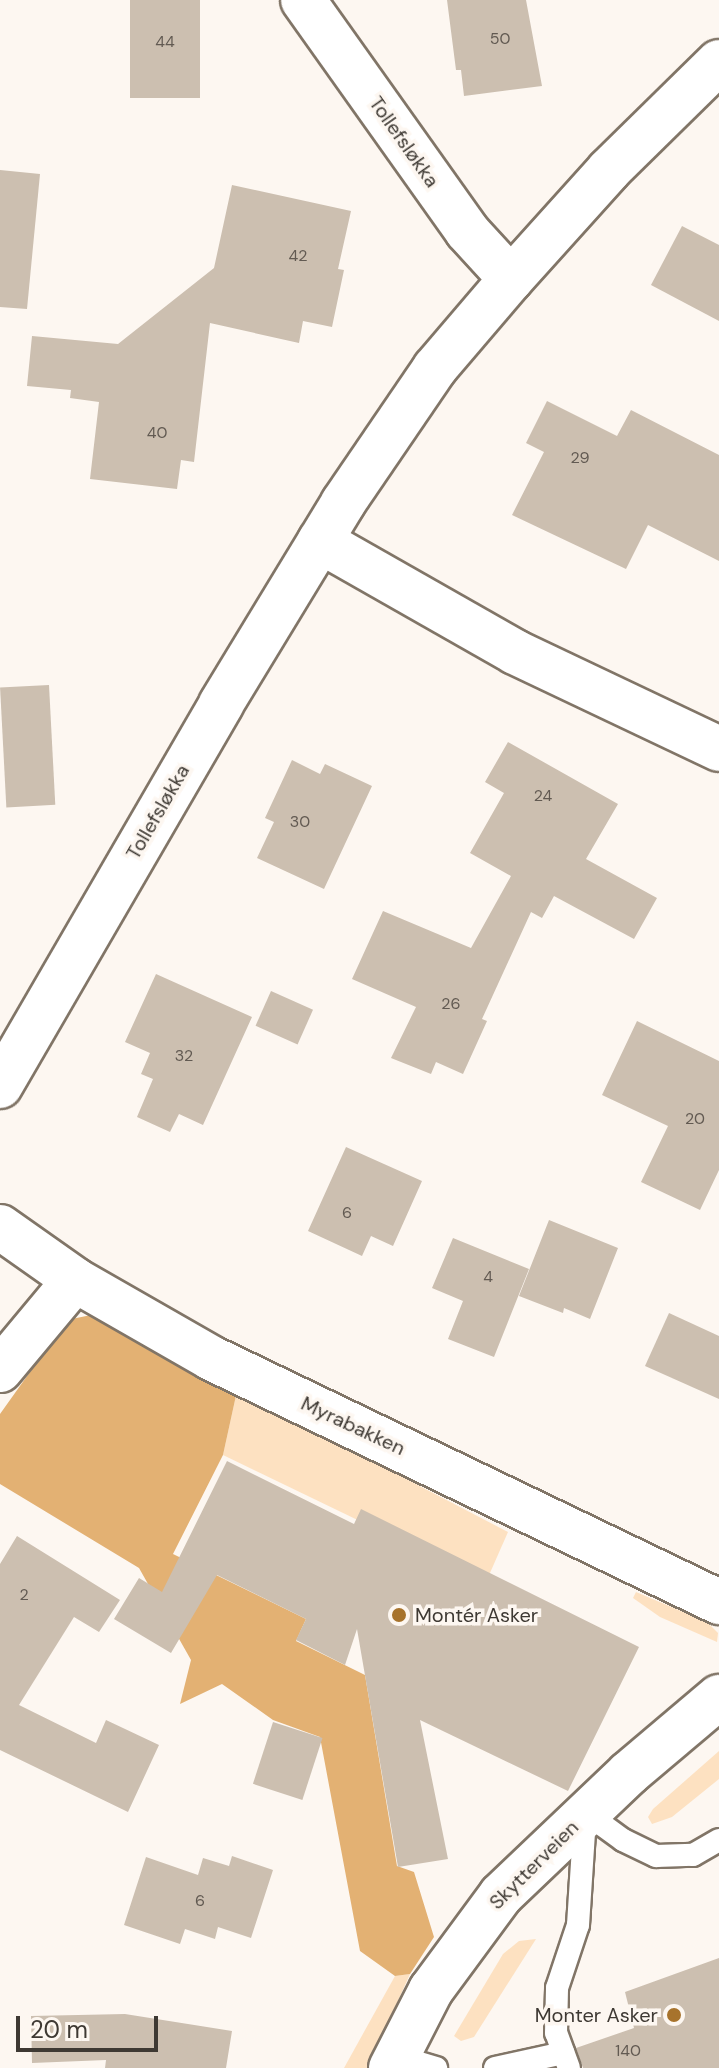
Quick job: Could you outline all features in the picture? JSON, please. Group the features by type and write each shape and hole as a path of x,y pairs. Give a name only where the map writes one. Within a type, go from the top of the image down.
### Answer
{"street":[{"name":"Tollefsløkka","path":"303,0 467,231 511,279"},
{"name":"Tollefsløkka","path":"0,1086 320,541 388,433 435,368 511,279 609,170 719,62"},
{"path":"320,541 515,652 719,749"},
{"name":"Myrabakken","path":"0,1227 75,1280 211,1358 719,1602"},
{"path":"0,1370 75,1280"},
{"name":"Skytterveien","path":"408,2064 431,1990 501,1895 586,1813 719,1697"}],"lane":[{"path":"586,1813 623,1840 656,1856 693,1855 719,1840"},
{"path":"495,2068 566,2060 556,2033 557,1988 578,1925 586,1813"}],"shaded area":[{"path":"91,1315 128,1326 237,1391 223,1455 173,1554 306,1619 296,1641 365,1675 397,1866 414,1872 434,1937 410,1974 395,1976 360,1951 320,1737 273,1720 222,1684 180,1704 191,1660 139,1568 0,1484 0,1414 67,1320"},
{"path":"237,1391 508,1532 486,1582 223,1455"},
{"path":"636,1592 707,1622 718,1633 717,1642 660,1617 633,1598"},
{"path":"719,1751 719,1779 672,1817 652,1824 648,1817 653,1809"},
{"path":"536,1939 474,2037 461,2041 454,2036 503,1954 519,1941"},
{"path":"410,1974 368,2068 344,2068 395,1976"}],"building":[{"path":"130,0 200,0 200,98 130,98"},
{"path":"447,0 526,0 542,86 464,96 461,70 456,70"},
{"path":"0,170 40,174 27,309 0,307"},
{"path":"232,185 351,211 338,269 344,270 332,327 303,321 299,343 210,323 194,462 181,460 177,489 90,479 99,402 70,398 71,390 27,386 32,336 118,344 214,268"},
{"path":"682,226 719,245 719,321 651,285"},
{"path":"547,401 617,436 631,410 719,455 719,561 648,525 626,569 512,515 544,452 526,443"},
{"path":"49,685 55,805 6,807 0,688"},
{"path":"508,742 618,804 586,859 657,898 634,939 554,896 542,918 531,912 482,1019 487,1021 463,1074 436,1062 431,1074 391,1058 416,1007 352,979 383,911 471,948 511,876 470,853 504,793 485,782"},
{"path":"292,760 320,774 325,764 372,786 324,889 257,858 274,822 265,818"},
{"path":"156,974 252,1017 203,1125 179,1114 170,1132 137,1117 153,1079 141,1074 150,1053 125,1042"},
{"path":"271,991 313,1010 298,1044 256,1026"},
{"path":"637,1021 719,1061 719,1170 700,1210 641,1182 668,1126 602,1095"},
{"path":"346,1147 422,1181 393,1246 371,1236 362,1256 308,1231"},
{"path":"549,1220 618,1248 590,1319 564,1308 563,1313 519,1296"},
{"path":"453,1238 529,1269 494,1357 448,1339 463,1301 432,1288"},
{"path":"669,1313 719,1336 719,1399 645,1366"},
{"path":"227,1461 354,1524 361,1509 639,1647 568,1791 420,1720 448,1859 398,1867 357,1629 345,1665 296,1640 306,1619 217,1575 171,1653 114,1619 139,1578 162,1592"},
{"path":"17,1536 120,1600 99,1632 74,1617 19,1705 96,1743 106,1720 159,1745 128,1812 0,1750 0,1564"},
{"path":"273,1722 322,1738 302,1800 253,1784"},
{"path":"232,1856 273,1870 251,1938 218,1927 215,1939 185,1929 180,1944 124,1925 146,1857 198,1875 203,1858 229,1866"},
{"name":"Monter Asker","path":"719,1958 719,2068 583,2068 576,2048 634,2028 625,1992"},
{"path":"125,2014 232,2031 226,2068 105,2068 106,2060 32,2063 31,2016"}],"place":[{"name":"Montér Asker","path":"399,1615"},
{"name":"Monter Asker","path":"674,2015"}]}
